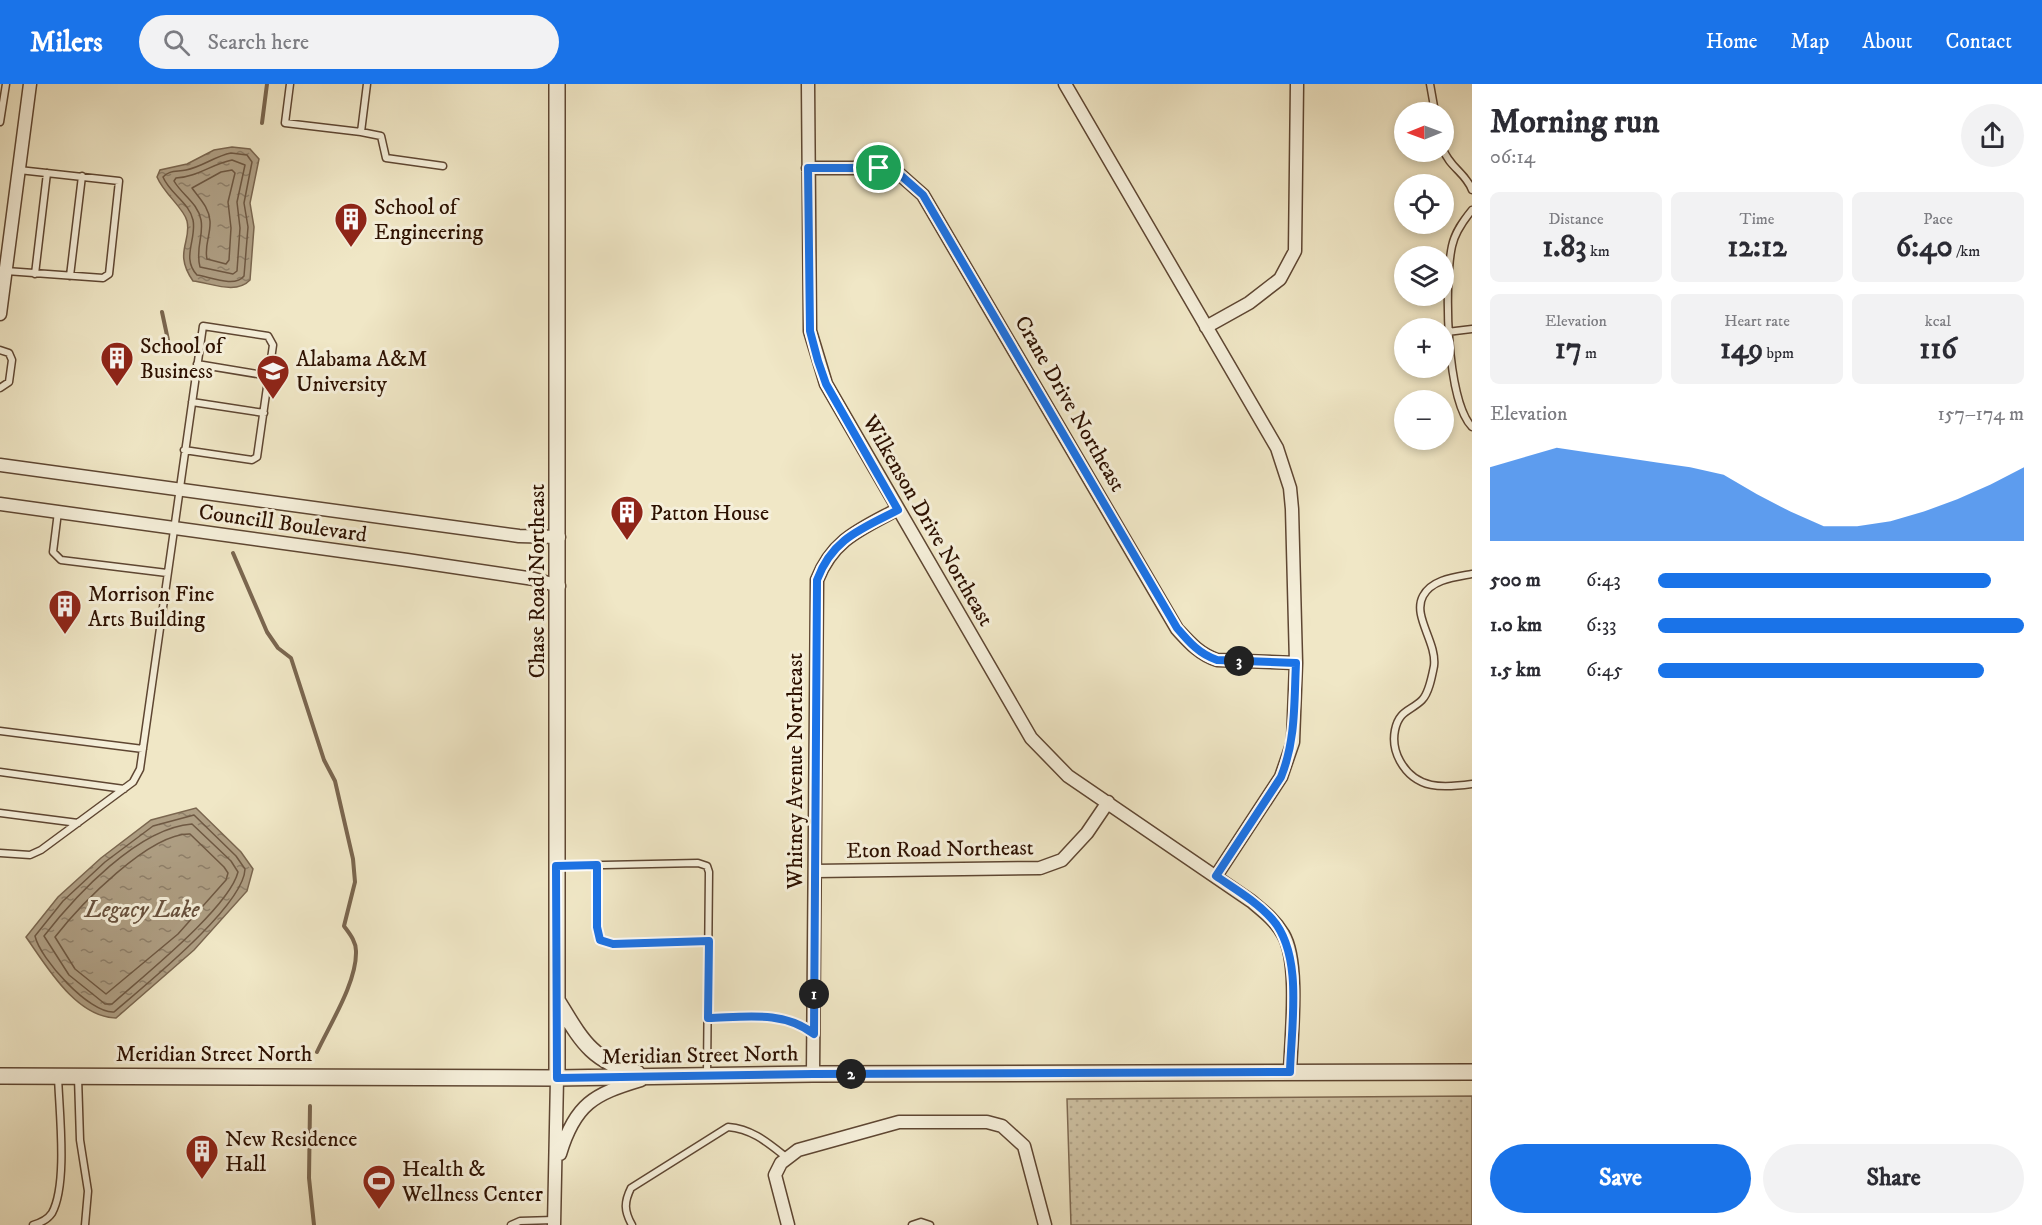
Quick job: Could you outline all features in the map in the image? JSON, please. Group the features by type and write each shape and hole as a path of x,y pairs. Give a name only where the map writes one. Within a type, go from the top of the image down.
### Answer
{"street":[{"path":"0,314 30,84"},
{"name":"Chase Road Northeast","path":"557,84 559,537 557,1078"},
{"name":"Wilkenson Drive Northeast","path":"808,84 810,331 826,384 1031,738 1068,776 1216,876 1271,918 1284,935 1291,954 1290,1072"},
{"path":"1065,84 1276,448 1285,468 1292,509 1296,663 1293,742 1281,777 1216,876"},
{"path":"1206,327 1266,291 1280,279 1293,257 1296,228 1297,84"},
{"name":"Crane Drive Northeast","path":"808,168 879,168 897,172 923,195 1177,628 1192,646 1205,656 1217,660 1296,663"},
{"name":"Councill Boulevard","path":"0,465 519,536 559,537"},
{"name":"Councill Boulevard","path":"0,504 407,560 559,586"},
{"name":"Whitney Avenue Northeast","path":"813,1074 817,580 825,559 838,544 898,510"},
{"name":"Eton Road Northeast","path":"815,871 1041,868 1062,860 1087,833 1108,802"},
{"path":"558,1001 581,1040 594,1054 614,1066 652,1077"},
{"name":"Meridian Street North","path":"0,1076 557,1078 813,1074 1472,1072"},
{"path":"556,1166 566,1134 575,1118 588,1103 604,1092 652,1077"},
{"path":"554,1223 557,1078"},
{"path":"788,1225 775,1175 786,1157 798,1150 899,1122 987,1122 1002,1126 1024,1146 1045,1225"}],"lane":[{"path":"0,122 6,84"},
{"path":"290,84 285,123 381,136 386,158 443,166"},
{"path":"361,132 367,84"},
{"path":"1430,84 1433,102"},
{"path":"1451,162 1455,169 1467,178 1472,190"},
{"path":"6,271 103,278 109,274 120,183 114,179 19,170"},
{"path":"35,273 47,172"},
{"path":"70,276 82,176"},
{"path":"1447,318 1446,299 1452,245 1460,225 1472,210"},
{"path":"0,853 18,856 37,853 133,782 140,769 178,490 184,450 192,402 203,326 268,336 273,345 255,459 184,450"},
{"path":"1454,331 1472,329"},
{"path":"0,350 9,354 12,360 9,382 0,388"},
{"path":"197,364 269,376"},
{"path":"1454,366 1465,420 1472,427"},
{"path":"192,402 264,413"},
{"path":"58,512 54,545 56,557 62,560 167,573"},
{"path":"1472,574 1436,583 1423,596 1420,610 1422,621 1433,644 1432,678 1422,700 1405,710 1395,729 1395,752 1416,781 1433,786 1472,784"},
{"path":"0,730 143,749"},
{"path":"0,772 124,789"},
{"path":"0,813 78,823"},
{"path":"556,866 698,863 707,866 710,872 707,1077"},
{"path":"597,865 597,927 600,940 613,944 709,941"},
{"path":"708,1018 781,1017 798,1023 814,1034"},
{"path":"33,1225 40,1223 51,1214 59,1186 57,1076"},
{"path":"78,1076 80,1140 88,1191 85,1225"},
{"path":"632,1225 626,1215 625,1199 631,1188 728,1127 744,1128 756,1134 786,1157"},
{"path":"511,1225 520,1221 554,1223"},
{"path":"912,1225 921,1222 930,1225"}],"shaded area":[{"path":"1472,1096 1472,1225 1071,1225 1067,1099"}],"water":[{"path":"232,147 250,149 259,159 250,203 254,227 250,280 238,287 223,287 193,281 187,271 184,255 187,221 157,177 160,170 187,164 214,150"},
{"name":"Legacy Lake","path":"196,808 241,852 253,869 247,891 194,950 116,1018 88,1009 75,1000 53,976 26,937 58,897 101,858 151,820"}],"waterway":[{"path":"262,123 267,84"},
{"path":"162,312 168,340"},
{"path":"233,553 267,632 278,648 291,658 324,760 335,781 353,859 355,882 344,926 355,944 355,963 348,989 317,1052"},
{"path":"310,1106 309,1178 314,1225"}],"place":[{"name":"School of Engineering","path":"351,248"},
{"name":"School of Business","path":"117,387"},
{"name":"Alabama A&M University","path":"273,400"},
{"name":"Patton House","path":"627,541"},
{"name":"Morrison Fine Arts Building","path":"65,635"},
{"name":"New Residence Hall","path":"202,1180"},
{"name":"Health & Wellness Center","path":"379,1210"}],"route":[{"path":"808,168 879,168 897,172 909,180 923,195 1177,628 1192,646 1205,656 1217,660 1296,663 1293,742 1288,759 1281,777 1216,876 1271,918 1284,935 1291,954 1290,1072 813,1074 557,1078 556,866 597,865 597,927 600,940 613,944 709,941 708,1018 781,1017 798,1023 814,1034 817,580 825,559 838,544 857,531 898,510 826,384 810,331 808,168"}]}
